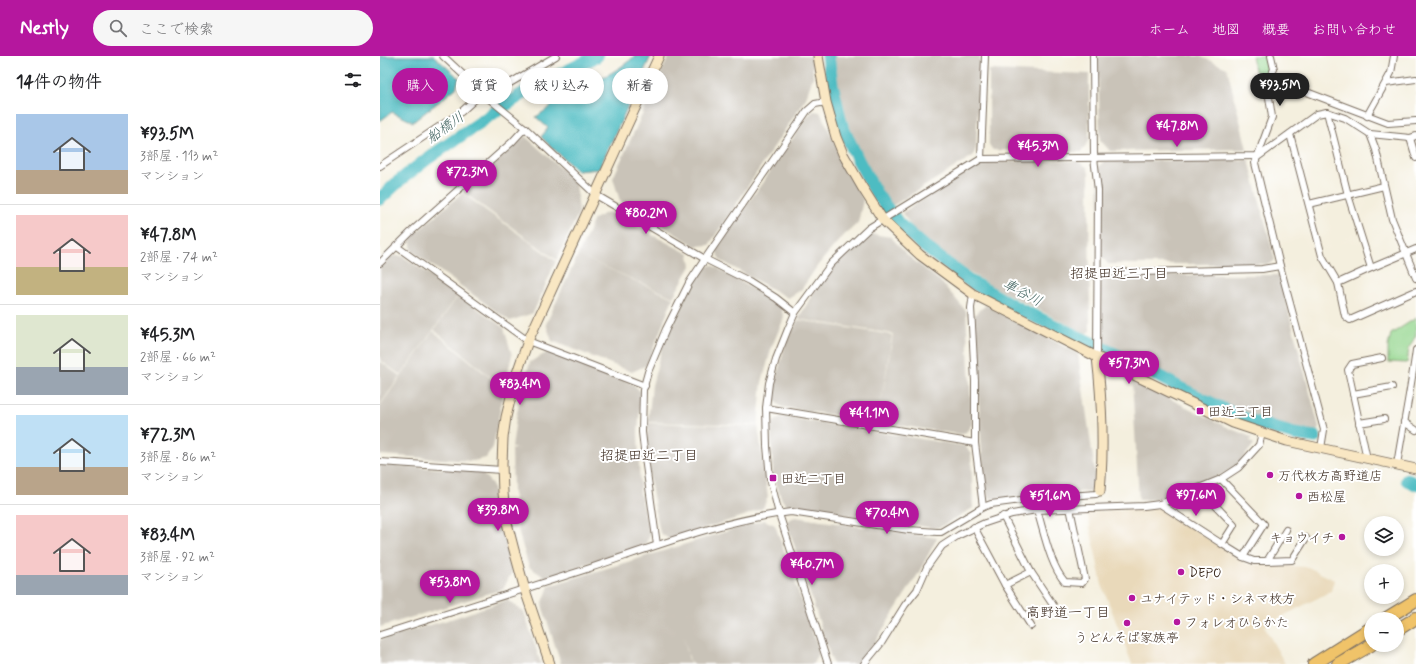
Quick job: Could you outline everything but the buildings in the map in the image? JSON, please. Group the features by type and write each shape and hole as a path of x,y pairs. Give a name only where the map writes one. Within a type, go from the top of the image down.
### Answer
{"highway":[{"path":"1396,612 1416,600"},
{"path":"1404,626 1416,618"},
{"path":"1314,664 1364,632"},
{"path":"1338,664 1364,649"}],"street":[{"path":"443,56 457,68"},
{"path":"512,81 556,56"},
{"path":"550,664 525,590 506,519 502,470 503,438 506,417 516,376 528,341 659,56"},
{"path":"818,56 826,102 834,131 844,154 886,218 920,255 973,294 1097,354 1233,423 1287,441 1416,469"},
{"path":"981,159 985,56"},
{"path":"380,635 525,590 657,545 719,526 779,514 791,512 910,530 941,532 983,507 991,504 1028,499 1096,494 1100,491 1102,466 1100,382 1097,354 1098,190 1094,158 1093,56"},
{"path":"1271,56 1274,69 1267,84 1272,117 1259,156 1255,163 1280,266 1324,430 1321,448"},
{"path":"1367,116 1391,73 1394,56"},
{"path":"1270,78 1388,123 1416,121"},
{"path":"1386,83 1416,79"},
{"path":"657,545 642,432 643,390 648,372 666,329 689,283 807,111 815,104 826,102"},
{"path":"380,166 470,104"},
{"path":"495,104 525,128 596,195 705,259 748,281 776,298 795,313"},
{"path":"1327,112 1348,195 1372,268"},
{"path":"828,664 779,514 770,478 766,408 776,359 795,313 831,264 869,228 981,159 1259,156 1317,114 1327,112 1345,118 1370,134 1413,137 1416,158"},
{"path":"380,263 396,246 512,142 525,128"},
{"path":"1290,134 1322,256 1338,283 1345,316 1350,320 1416,291"},
{"path":"1370,134 1376,150 1392,219 1416,278"},
{"path":"1309,204 1384,186"},
{"path":"396,246 528,341 645,386"},
{"path":"1338,283 1416,249"},
{"path":"1098,273 1262,269 1280,266"},
{"path":"973,294 971,308 975,381 975,443 983,507"},
{"path":"1397,465 1404,422 1414,385 1416,350"},
{"path":"1367,459 1348,370 1352,364 1382,358"},
{"path":"1353,394 1392,387"},
{"path":"766,408 975,443"},
{"path":"1359,424 1384,419"},
{"path":"1404,422 1416,430"},
{"path":"864,664 882,642 905,605 918,590 927,567 942,546 974,527 1003,516 1038,510 1144,506 1160,504 1221,479 1238,468 1259,445 1262,433"},
{"path":"380,462 502,470"},
{"path":"1221,479 1264,524 1243,557"},
{"path":"1199,488 1234,524 1222,544"},
{"path":"1160,504 1243,557 1254,561 1267,562 1292,560 1306,538"},
{"path":"1038,510 1052,558 1060,577 1065,582 1082,583 1085,579 1070,508"},
{"path":"1003,516 1031,572 1053,605"},
{"path":"974,527 1004,586 1031,626"},
{"path":"1267,562 1286,530"},
{"path":"1004,586 1031,572"}],"shaded area":[{"path":"669,56 812,56 813,77 806,98 709,245 696,246 620,201 613,178 647,104 668,104 668,68 663,68"},
{"path":"834,56 980,56 976,148 973,156 894,205 888,204 865,163 849,126 838,85"},
{"path":"1098,56 1199,56 1227,68 1247,149 1110,151 1100,140"},
{"path":"989,70 1089,74 1089,141 1081,152 993,150 989,145"},
{"path":"814,111 820,112 863,200 858,223 841,238 818,265 801,290 788,298 720,260 716,250 809,115"},
{"path":"525,136 576,182 579,212 557,260 463,192"},
{"path":"1249,160 1275,260 1270,264 1108,264 1100,254 1098,168 1104,161"},
{"path":"1077,161 1087,167 1089,173 1090,332 1085,333 989,285 948,258 914,230 902,213 983,162"},
{"path":"462,193 556,261 533,313 510,321 412,251 410,238"},
{"path":"608,212 689,254 691,266 673,297 578,255 594,219"},
{"path":"865,233 891,237 907,255 940,281 966,311 972,424 963,434 878,422 893,334 900,335 798,319 822,279 834,264"},
{"path":"578,255 673,298 647,365 632,372 552,341 546,324"},
{"path":"390,256 402,256 459,294 401,375 380,360 380,267"},
{"path":"712,265 780,305 784,318 772,346 762,382 758,425 648,422 652,385 666,333 692,282 703,268"},
{"path":"1104,275 1279,275 1319,427 1316,434 1258,420 1106,345 1102,338 1100,282"},
{"path":"459,295 504,328 512,355 504,388 434,330"},
{"path":"986,305 1078,354 1097,486 1090,491 991,499 984,489 974,315"},
{"path":"798,320 892,335 878,422 782,407 775,401 774,393 776,379 786,343"},
{"path":"433,331 504,389 493,447 486,458 473,461 380,455 380,406"},
{"path":"550,351 633,384 641,392 638,432 640,493 650,535 645,545 546,578 529,567 519,534 513,491 512,449 519,448 512,448 522,389 530,362"},
{"path":"380,361 400,376 380,405"},
{"path":"1132,380 1229,428 1251,437 1250,441 1254,444 1236,467 1196,487 1166,499 1139,500"},
{"path":"783,417 965,446 971,453 973,508 940,527 934,528 788,506 782,500 773,474 771,427 775,421"},
{"path":"648,423 758,426 768,497 763,508 744,516 669,539 660,533 646,458"},
{"path":"380,465 480,471 492,484 512,572 503,589 380,627"},
{"path":"1159,507 1247,564 1308,567 1334,580 1331,591 1264,626 1285,664 1132,664 1102,585 1087,512"},
{"path":"795,517 937,538 918,574 861,664 833,664 788,526 788,520"},
{"path":"764,520 775,525 819,651 813,664 691,664 683,636 690,664 561,664 542,605 549,586"},
{"path":"507,600 524,612 541,664 380,664 380,640 451,619"}],"green space":[{"path":"1252,56 1268,56 1271,67 1268,75 1255,71"},
{"path":"1416,318 1416,335 1409,348 1407,363 1388,362 1388,346 1391,334"}],"water":[{"path":"380,56 434,56 448,68 392,68 392,104 436,104 413,122 392,112 380,121"},
{"path":"635,56 651,56 645,68 619,68"},
{"path":"448,68 456,75 456,88 448,94"},
{"path":"611,73 612,104 629,104 599,169 577,171 541,137 548,128 536,117 554,104 604,104 604,76"}],"waterway":[{"name":"船橋川","path":"380,199 399,181 427,159 498,110 527,91 597,56"},
{"name":"車谷川","path":"828,56 832,84 842,126 858,160 876,193 899,224 924,246 971,282 1021,310 1140,366 1180,388 1238,416 1260,424 1294,434 1315,437"},
{"name":"車谷川","path":"1407,480 1416,484"}],"place":[{"name":"田近三丁目","path":"1200,411"},
{"name":"万代枚方高野道店","path":"1270,475"},
{"name":"田近二丁目","path":"773,478"},
{"name":"西松屋","path":"1299,496"},
{"name":"キョウイチ","path":"1342,537"},
{"name":"DEPO","path":"1181,572"},
{"name":"ユナイテッド・シネマ枚方","path":"1132,598"},
{"name":"フォレオひらかた","path":"1177,622"},
{"name":"うどんそば家族亭","path":"1127,623"}],"district":[{"name":"招提田近三丁目","path":"1119,273"},
{"name":"招提田近二丁目","path":"649,455"},
{"name":"高野道一丁目","path":"1068,612"}]}
